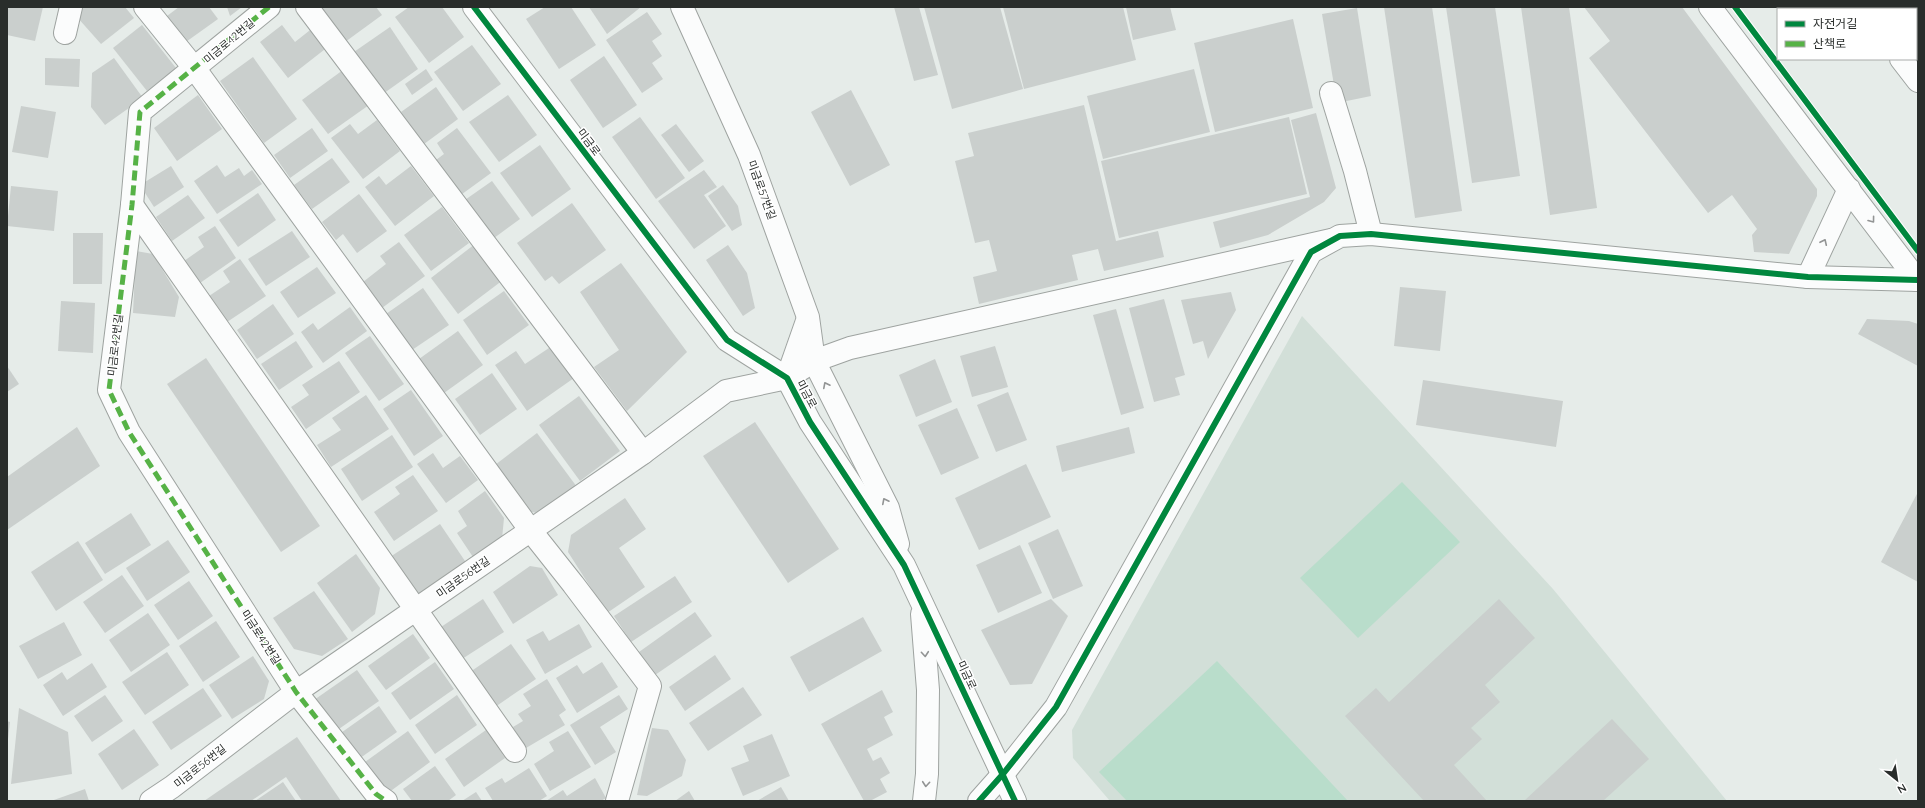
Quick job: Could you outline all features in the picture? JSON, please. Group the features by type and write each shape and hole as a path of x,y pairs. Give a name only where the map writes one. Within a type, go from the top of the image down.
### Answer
{"street":[{"path":"65,33 71,7"},
{"path":"145,7 195,69 531,530 574,584 650,686 617,801"},
{"name":"미금로42번길","path":"269,7 195,69 140,112 132,205 109,390 129,432 296,692 376,794 386,801"},
{"path":"308,7 643,453"},
{"name":"미금로","path":"474,7 727,340 787,378 810,422 904,565 1003,774"},
{"name":"미금로57번길","path":"682,7 749,155 808,317 814,362 888,508 904,565"},
{"path":"1710,7 1917,280"},
{"path":"1902,60 1918,81"},
{"path":"1331,93 1355,171 1371,234"},
{"path":"1808,277 1849,189"},
{"path":"132,205 516,751"},
{"name":"미금로56번길","path":"151,801 172,787 296,692 643,453 726,390 787,378 814,362 850,348 1331,240 1340,236 1371,234 1808,277 1917,280"},
{"path":"979,801 1003,774 1056,707 1311,252 1331,240"},
{"path":"787,378 808,317"},
{"path":"921,601 928,690 927,774 924,801"},
{"path":"1003,774 1015,801"},
{"path":"1003,774 1023,801"}],"shaded area":[{"path":"1302,316 1553,589 1727,801 1110,801 1073,758 1072,730"}],"green space":[{"path":"1402,482 1460,542 1358,638 1300,578"},
{"path":"1217,661 1348,801 1127,801 1099,772"}],"building":[{"path":"7,7 43,7 35,41 7,35"},
{"path":"78,7 125,7 134,18 101,44 77,17"},
{"path":"179,7 209,7 218,19 183,44 163,19"},
{"path":"227,7 242,7 230,16"},
{"path":"320,7 376,7 382,15 345,42"},
{"path":"409,7 442,7 464,37 429,63 395,17"},
{"path":"545,7 571,7 596,45 559,69 526,19"},
{"path":"589,7 641,7 607,34"},
{"path":"894,7 919,7 938,75 914,81"},
{"path":"924,7 1000,7 1023,89 952,109"},
{"path":"1003,7 1123,7 1136,60 1024,89"},
{"path":"1126,7 1170,7 1176,30 1133,40"},
{"path":"1384,7 1432,7 1462,211 1415,218"},
{"path":"1446,7 1495,7 1520,176 1472,183"},
{"path":"1521,7 1569,7 1597,208 1550,215"},
{"path":"1584,7 1682,7 1817,189 1817,196 1789,254 1754,252 1752,235 1757,229 1732,195 1708,213 1589,58 1610,41"},
{"path":"1357,8 1371,96 1337,103 1322,14"},
{"path":"647,12 662,34 652,41 662,56 652,63 663,79 642,93 606,40"},
{"path":"1293,19 1313,108 1215,132 1194,43"},
{"path":"142,25 176,68 147,91 113,48"},
{"path":"282,25 295,42 314,27 329,46 288,78 260,42"},
{"path":"390,27 418,69 380,96 351,54"},
{"path":"472,45 501,84 463,111 434,72"},
{"path":"604,56 637,105 603,128 570,80"},
{"path":"253,57 297,119 264,143 220,81"},
{"path":"45,58 80,59 79,87 45,85"},
{"path":"114,58 143,98 105,125 91,107 92,73"},
{"path":"426,69 433,80 412,95 405,84"},
{"path":"1194,69 1210,132 1103,159 1087,96"},
{"path":"343,70 369,105 328,134 302,100"},
{"path":"436,87 458,119 424,144 401,112"},
{"path":"851,90 890,165 850,186 811,112"},
{"path":"198,95 222,129 177,161 154,128"},
{"path":"508,95 537,135 499,162 469,122"},
{"path":"1084,105 1116,241 1158,231 1164,257 1104,271 1098,249 1072,255 1078,280 979,304 973,277 997,271 989,240 975,243 955,161 974,156 968,133"},
{"path":"21,106 56,112 48,158 12,152"},
{"path":"1316,113 1336,188 1324,202 1268,235 1220,248 1213,222 1310,197 1291,120"},
{"path":"640,117 685,178 656,199 612,137"},
{"path":"1289,117 1307,194 1119,238 1101,161"},
{"path":"377,120 400,151 363,179 331,138 350,124 358,134"},
{"path":"676,124 704,161 689,172 661,135"},
{"path":"312,128 328,151 290,178 274,155"},
{"path":"457,128 491,173 458,197 432,163 444,154 437,143"},
{"path":"540,145 571,189 532,217 500,173"},
{"path":"332,158 350,182 312,209 294,185"},
{"path":"217,165 225,177 239,168 244,176 252,170 262,184 217,214 194,181"},
{"path":"171,166 184,187 154,207 140,185"},
{"path":"411,166 434,196 395,226 365,187 379,176 386,185"},
{"path":"704,170 717,187 704,195 726,226 694,249 658,201"},
{"path":"492,181 520,219 490,241 462,202"},
{"path":"723,185 738,206 742,225 732,231 708,196"},
{"path":"11,186 58,191 54,231 7,226"},
{"path":"258,193 276,220 238,247 219,220"},
{"path":"359,194 387,231 357,253 343,234 336,240 322,222"},
{"path":"188,195 205,218 172,241 156,217"},
{"path":"572,203 606,250 559,284 552,276 545,281 517,243"},
{"path":"442,207 469,243 431,271 404,235"},
{"path":"215,226 236,258 200,283 184,261 204,247 198,237"},
{"path":"292,231 310,257 266,286 248,259"},
{"path":"73,233 103,233 102,284 73,284"},
{"path":"399,242 425,276 382,308 363,282 386,264 380,256"},
{"path":"475,244 503,280 458,314 431,278"},
{"path":"728,245 747,273 755,308 743,316 706,260"},
{"path":"136,251 153,254 179,297 175,317 133,313"},
{"path":"240,259 266,296 227,322 209,296 230,282 223,271"},
{"path":"621,263 687,352 627,411 594,367 619,350 580,292"},
{"path":"317,267 336,293 298,318 280,292"},
{"path":"1400,287 1446,291 1440,351 1394,346"},
{"path":"423,288 449,325 412,350 386,314"},
{"path":"504,291 529,325 487,355 463,320"},
{"path":"1231,292 1236,310 1208,359 1203,341 1193,344 1181,300"},
{"path":"1164,299 1185,375 1175,378 1180,395 1154,402 1129,308"},
{"path":"61,301 95,303 93,353 58,351"},
{"path":"273,304 294,334 257,359 237,330"},
{"path":"350,307 367,331 323,363 301,332 313,323 318,330"},
{"path":"1116,309 1144,408 1121,415 1093,315"},
{"path":"1867,319 1909,321 1918,324 1918,366 1858,334"},
{"path":"458,331 483,365 444,393 419,359"},
{"path":"370,336 404,384 379,401 345,353"},
{"path":"296,341 313,367 279,390 261,364"},
{"path":"552,346 574,378 527,411 495,365 516,351 525,364"},
{"path":"995,346 1008,387 972,397 960,356"},
{"path":"206,358 320,526 281,552 167,384"},
{"path":"935,359 952,402 916,417 899,375"},
{"path":"339,361 360,392 306,429 291,407 309,395 302,385"},
{"path":"7,366 19,384 7,392"},
{"path":"492,373 517,409 480,435 455,399"},
{"path":"1423,380 1563,401 1556,447 1416,425"},
{"path":"411,390 443,436 414,456 383,409"},
{"path":"1008,392 1027,440 996,452 977,405"},
{"path":"366,395 389,429 331,467 317,445 341,430 332,418"},
{"path":"579,396 620,451 580,481 539,425"},
{"path":"957,408 979,458 941,475 918,425"},
{"path":"755,422 839,549 788,583 703,456"},
{"path":"77,427 100,466 7,530 7,477"},
{"path":"1129,427 1135,453 1062,472 1056,446"},
{"path":"537,433 577,487 540,514 521,509 491,468"},
{"path":"392,435 413,467 362,501 341,469"},
{"path":"433,453 443,468 460,456 478,480 446,503 417,464"},
{"path":"1026,464 1051,517 979,550 955,498"},
{"path":"413,475 438,511 394,541 374,512 400,494 395,487"},
{"path":"485,491 504,518 502,539 473,557 457,533 467,526 458,511"},
{"path":"1918,492 1918,582 1881,562"},
{"path":"625,498 646,529 619,548 645,587 607,613 568,552 571,535"},
{"path":"131,513 151,545 105,574 85,543"},
{"path":"440,524 467,564 415,600 387,559"},
{"path":"1058,529 1083,586 1053,599 1028,543"},
{"path":"168,540 190,572 147,601 126,568"},
{"path":"78,541 103,580 56,611 31,572"},
{"path":"1020,545 1042,593 998,613 976,565"},
{"path":"356,554 380,588 375,614 352,632 317,583"},
{"path":"530,566 542,568 558,595 513,624 493,592"},
{"path":"122,575 144,606 105,633 83,602"},
{"path":"675,576 692,602 631,642 614,616"},
{"path":"189,581 213,616 178,640 154,605"},
{"path":"314,591 348,639 322,656 294,649 273,618"},
{"path":"483,599 504,632 462,659 441,627"},
{"path":"1051,599 1068,616 1032,684 1010,685 981,630"},
{"path":"1499,599 1535,638 1485,685 1500,702 1471,728 1482,739 1454,765 1487,801 1424,801 1345,716 1376,688 1389,702"},
{"path":"695,612 712,636 655,675 639,652"},
{"path":"148,613 170,645 131,672 109,640"},
{"path":"863,617 882,651 809,692 790,657"},
{"path":"216,621 240,657 203,682 179,646"},
{"path":"64,622 82,655 38,679 19,646"},
{"path":"579,624 592,647 545,674 526,640 543,631 549,641"},
{"path":"413,634 430,658 386,690 368,666"},
{"path":"511,644 536,679 495,707 470,672"},
{"path":"167,652 189,685 145,715 122,682"},
{"path":"715,655 731,679 685,711 669,687"},
{"path":"253,656 269,681 264,699 232,719 209,685"},
{"path":"435,662 454,689 410,720 391,693"},
{"path":"602,662 618,687 577,713 556,678 577,665 583,674"},
{"path":"92,663 107,687 63,716 43,685 62,672 67,680"},
{"path":"357,670 379,701 336,731 314,700"},
{"path":"547,679 566,710 559,715 565,725 526,748 513,727 523,721 518,714 531,706 523,694"},
{"path":"743,687 762,715 708,751 689,723"},
{"path":"203,688 222,716 171,750 152,722"},
{"path":"882,690 893,712 884,717 893,735 867,749 873,761 881,757 890,773 880,779 887,792 870,801 864,801 821,724"},
{"path":"105,695 123,721 92,742 74,716"},
{"path":"457,695 477,725 435,754 415,725"},
{"path":"619,695 628,709 600,727 616,752 595,765 570,725"},
{"path":"379,706 397,732 356,761 338,735"},
{"path":"19,708 68,732 72,774 11,784"},
{"path":"1612,719 1649,759 1603,801 1524,801"},
{"path":"7,721 10,722 8,739 7,739"},
{"path":"652,728 668,730 686,760 682,776 647,796 637,795"},
{"path":"134,729 159,765 122,790 98,754"},
{"path":"486,730 505,758 464,787 445,759"},
{"path":"408,731 430,762 388,793 365,762"},
{"path":"568,731 591,767 550,791 534,764 554,751 549,742"},
{"path":"772,734 790,776 743,796 731,768 749,761 743,746"},
{"path":"297,737 341,801 302,801 286,777 251,801 204,801"},
{"path":"435,766 456,795 448,801 412,801 403,789"},
{"path":"529,768 547,796 539,801 493,801 485,788 502,778 505,783"},
{"path":"595,778 606,798 601,801 546,801 563,790 567,796"},
{"path":"283,782 296,801 255,801"},
{"path":"781,787 789,801 757,801"},
{"path":"85,789 89,801 51,801"},
{"path":"689,791 695,801 675,801"},
{"path":"476,792 482,801 462,801"}],"marked path":[{"path":"269,7 140,112 132,205 109,390 129,432 296,692 376,794 386,801"}],"cycle path":[{"path":"474,7 727,340 787,378 810,422 904,565 1015,801"},
{"path":"1735,7 1918,251"},
{"path":"979,801 1003,774 1056,707 1311,252 1340,236 1371,234 1808,277 1918,280"}]}
